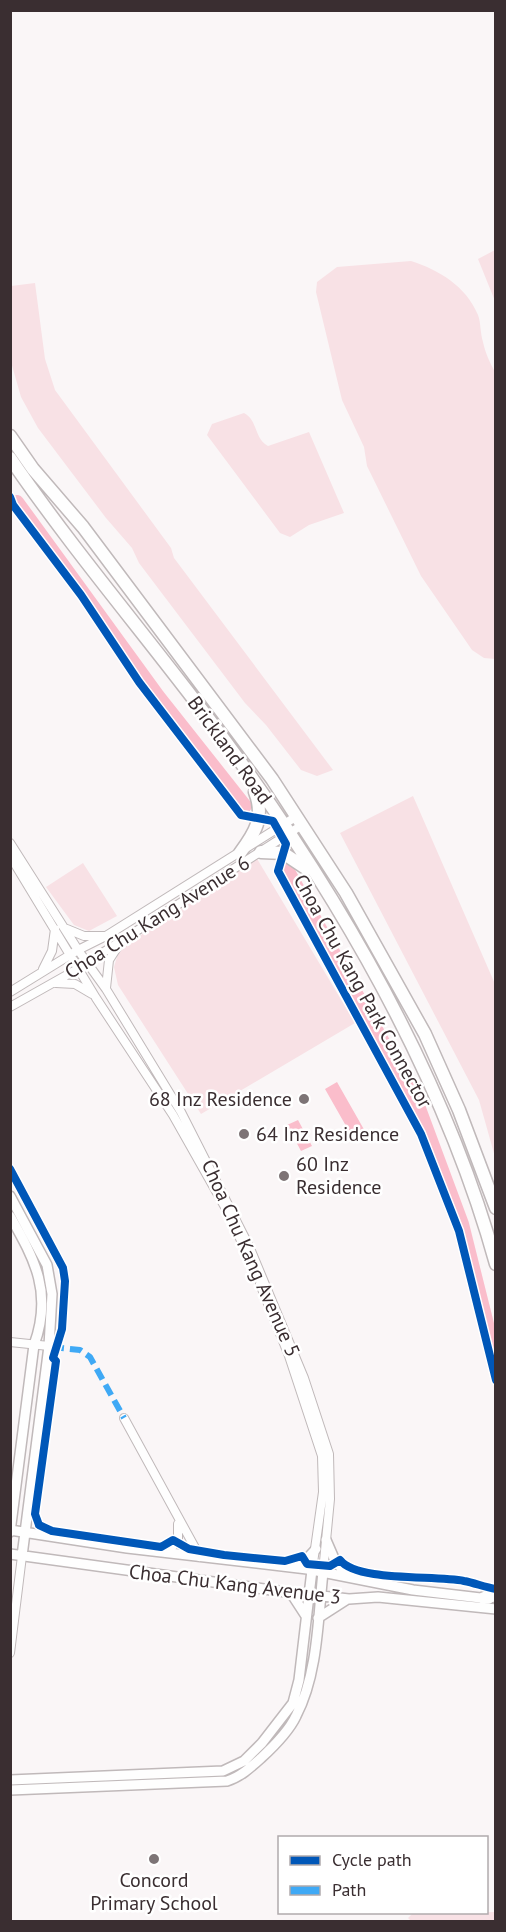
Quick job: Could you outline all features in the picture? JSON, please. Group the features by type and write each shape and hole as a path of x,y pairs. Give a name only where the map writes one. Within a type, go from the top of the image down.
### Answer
{"main road":[{"name":"Brickland Road","path":"10,436 33,469 100,549 272,779 346,893 425,1034 459,1110 495,1208"},
{"name":"Brickland Road","path":"10,458 245,769 344,921 426,1071 464,1163 495,1264"},
{"path":"240,853 258,826 260,813 260,802 245,769"},
{"path":"261,852 292,856 315,875"}],"street":[{"name":"Choa Chu Kang Avenue 6","path":"10,992 42,970 106,936 240,853 299,820"},
{"name":"Choa Chu Kang Avenue 6","path":"10,1007 78,968 261,852 286,829"},
{"path":"10,843 74,952"},
{"path":"10,856 59,927 84,936 106,936"},
{"path":"42,970 52,951 59,927"},
{"path":"106,989 109,960 122,940"},
{"name":"Choa Chu Kang Avenue 5","path":"10,1790 232,1780 270,1750 295,1719 308,1681 318,1618 326,1540 322,1456 297,1380 248,1254 181,1112 106,989 87,962 74,952"},
{"name":"Choa Chu Kang Avenue 5","path":"74,952 78,968 96,998 149,1076 217,1186"},
{"path":"52,984 75,984 96,998"},
{"path":"10,1197 47,1265 52,1294 49,1346 10,1653"},
{"path":"10,1216 40,1273 42,1303 39,1332 34,1345 11,1530"},
{"path":"10,1342 49,1346"},
{"path":"124,1418 200,1557"},
{"name":"Choa Chu Kang Avenue 5","path":"10,1780 223,1771 244,1761 262,1743 293,1703 307,1618 312,1570 325,1509"},
{"path":"162,1553 172,1549 178,1542 176,1516"},
{"name":"Choa Chu Kang Avenue 3","path":"11,1530 162,1553 312,1570 413,1590 492,1597"},
{"path":"326,1540 336,1563 353,1577"},
{"path":"279,1566 294,1565 304,1561 316,1549"},
{"name":"Choa Chu Kang Avenue 3","path":"10,1554 286,1593 349,1599 378,1597 495,1610"},
{"path":"286,1593 294,1596 307,1618"},
{"path":"318,1618 349,1599"}],"shaded area":[{"path":"495,250 495,301 478,259"},
{"path":"411,261 432,269 450,280 473,305 480,321 485,350 495,372 495,659 484,658 472,650 421,576 367,466 364,447 342,400 316,292 317,282 337,267"},
{"path":"35,283 45,359 55,390 171,548 174,558 333,770 317,776 301,770 266,725 245,703 139,563 132,548 106,518 38,428 21,397 11,362 11,286"},
{"path":"244,413 252,420 260,439 268,446 309,432 344,513 309,525 290,537 280,533 207,435 212,424"},
{"path":"413,796 495,984 495,1157 479,1100 340,833"},
{"path":"256,857 355,1023 201,1114 118,985 114,967 119,950"},
{"path":"83,863 117,916 89,931 74,925 46,887"},
{"path":"337,1082 366,1133 354,1140 325,1089"},
{"path":"298,1120 312,1146 301,1151 287,1125"},
{"path":"488,1912 495,1912 495,1921 412,1922 408,1918 412,1914 488,1914"}],"waterway":[{"path":"17,502 158,696 245,806"},
{"path":"285,866 417,1103 462,1224 496,1360"}],"marked path":[{"path":"52,1347 80,1350 90,1357 124,1418"}],"cycle path":[{"name":"Choa Chu Kang Park Connector","path":"10,497 13,505 81,595 139,682 241,815 273,821 286,844 278,871 421,1134 459,1231 496,1380"},
{"path":"10,1169 63,1268 65,1281 62,1329 53,1358 56,1361 35,1514 39,1525"},
{"path":"39,1525 52,1531 161,1547 173,1540 189,1549 224,1555 285,1561 302,1556 307,1564 330,1566 340,1560 349,1567 362,1572 451,1579 496,1589"}],"place":[{"name":"68 Inz Residence","path":"304,1099"},
{"name":"64 Inz Residence","path":"244,1134"},
{"name":"60 Inz Residence","path":"284,1176"},
{"name":"Concord Primary School","path":"154,1859"}]}
